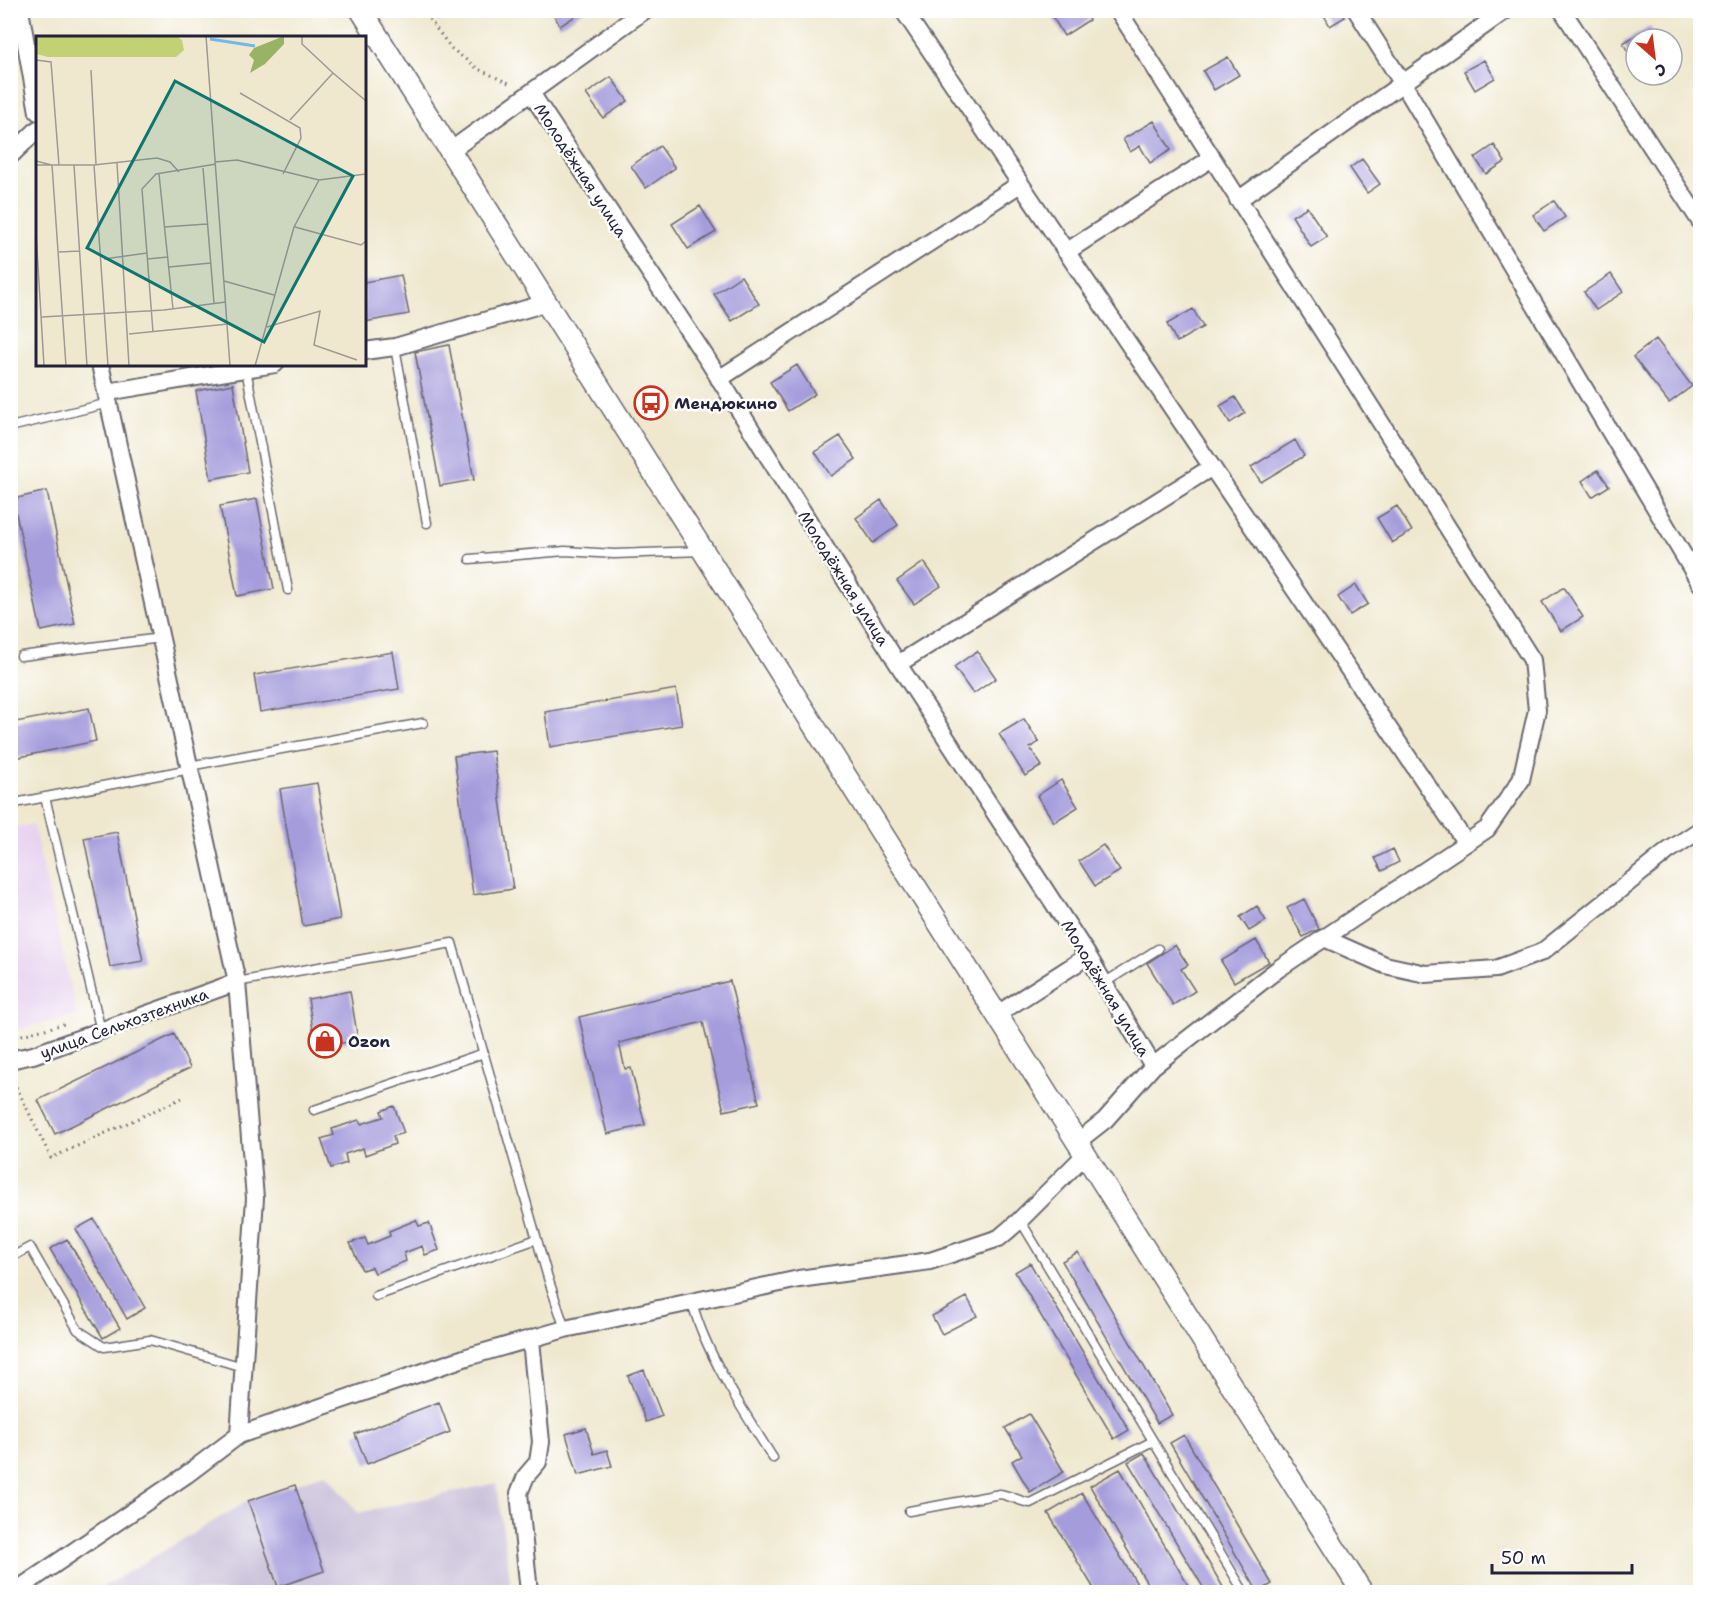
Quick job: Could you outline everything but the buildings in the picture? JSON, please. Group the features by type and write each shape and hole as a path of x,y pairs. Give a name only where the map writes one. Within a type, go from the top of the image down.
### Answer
{"street":[{"path":"20,10 36,101"},
{"path":"361,10 1362,1593"},
{"path":"450,151 645,10"},
{"path":"903,10 1466,843"},
{"path":"14,1593 239,1435 467,1358 565,1329 799,1279 930,1262 999,1238 1020,1220 1153,1066 1278,969 1487,829 1521,780 1537,710 1532,660 1118,10"},
{"path":"1356,10 1701,583"},
{"path":"1238,200 1506,10"},
{"path":"1562,10 1701,221"},
{"name":"Молодёжная улица","path":"531,93 719,379 898,664 1088,956 1153,1066"},
{"path":"10,156 36,131"},
{"path":"1066,252 1212,158"},
{"path":"719,379 1020,184"},
{"path":"366,351 395,347 546,303"},
{"path":"100,366 237,982 255,1198 239,1435"},
{"path":"108,397 263,366"},
{"path":"898,664 1212,467"},
{"path":"1324,938 1385,966 1426,974 1496,969 1542,952 1668,851 1701,830"},
{"path":"996,1015 1088,956"},
{"name":"улица Сельхозтехника","path":"10,1060 33,1055 237,982"},
{"path":"530,1593 519,1493 526,1476 538,1462 541,1442 531,1340"}],"lane":[{"path":"395,347 427,523"},
{"path":"246,369 288,590"},
{"path":"10,427 108,397"},
{"path":"471,559 565,551 614,554 703,551"},
{"path":"21,656 161,638"},
{"path":"10,804 423,723"},
{"path":"45,797 101,1031"},
{"path":"237,982 452,943 565,1329"},
{"path":"1104,983 1158,949"},
{"path":"314,1110 484,1053"},
{"path":"1020,1220 1244,1593"},
{"path":"376,1296 537,1239"},
{"path":"10,1258 30,1247 78,1330 104,1347 150,1340 243,1367"},
{"path":"692,1302 698,1322 715,1357 743,1410 773,1458"},
{"path":"909,1511 1000,1494 1030,1503 1152,1441"}],"path":[{"path":"422,10 452,49 478,69 531,93"},
{"path":"10,1038 65,1023"},
{"path":"10,1075 51,1158 182,1098"}],"shaded area":[{"path":"33,824 77,1015 11,1031 11,829"},
{"path":"326,1473 358,1513 496,1483 512,1592 94,1592 248,1501"}],"place":[{"name":"Мендюкино","path":"651,403"},
{"name":"Ozon","path":"325,1041"}]}
